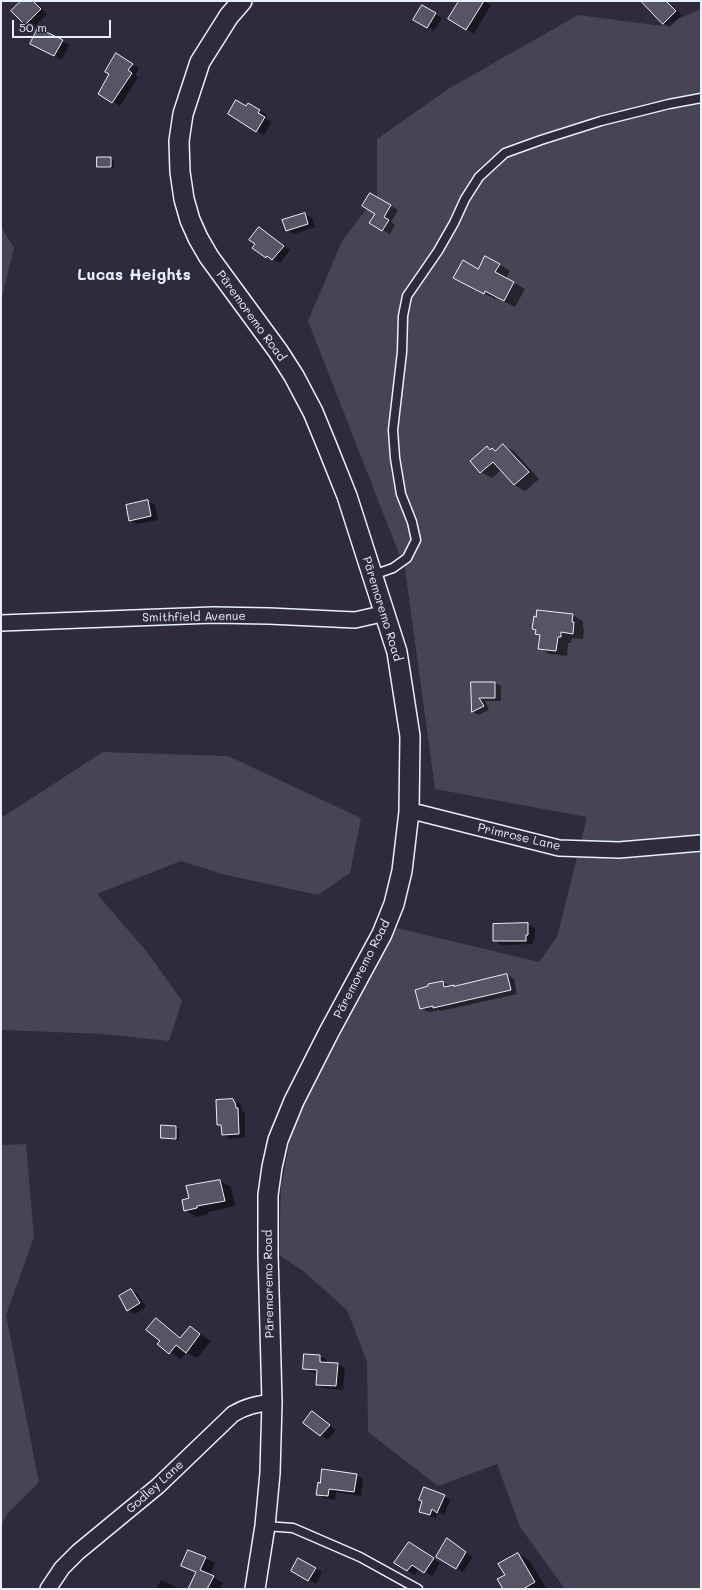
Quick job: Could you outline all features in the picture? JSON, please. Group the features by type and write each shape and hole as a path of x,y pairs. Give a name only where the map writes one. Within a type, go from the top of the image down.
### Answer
{"street":[{"name":"Pāremoremo Road","path":"242,1 229,16 200,62 183,114 179,141 180,172 184,199 190,220 209,257 278,351 313,412 347,496 386,614 397,652 410,736 409,812 402,871 394,904 382,934 297,1094 278,1140 272,1167 268,1195 272,1402 270,1473 265,1526 255,1589"},
{"name":"Smithfield Avenue","path":"1,623 213,615 355,620 386,614"},
{"name":"Primrose Lane","path":"409,812 420,813 559,848 619,850 701,843"},
{"name":"Godley Lane","path":"48,1589 62,1568 78,1552 158,1486 234,1414 242,1409 272,1402"}],"lane":[{"path":"373,575 393,568 407,558 416,540 412,522 401,494 395,458 393,430 402,352 403,316 407,296 438,251 454,223 465,199 479,177 506,153 527,145 601,121 669,104 701,98"},
{"path":"265,1526 293,1528 360,1557 418,1589"}],"shaded area":[{"path":"701,9 701,1589 565,1589 520,1527 497,1464 438,1486 368,1432 367,1362 347,1310 303,1271 279,1255 281,1186 291,1135 312,1087 397,928 539,962 557,937 587,817 435,789 405,569 308,321 342,241 377,195 377,139 448,89 578,15 662,26"},
{"path":"1,227 14,248 1,301"},
{"path":"103,752 228,756 361,818 350,873 318,895 222,874 181,861 97,894 147,952 182,1001 169,1041 103,1034 1,1030 1,818"},
{"path":"26,1144 34,1237 6,1315 39,1482 8,1513 1,1525 1,1145"}],"building":[{"path":"21,1 33,1 41,9 25,25 11,11"},
{"path":"459,1 484,1 466,30 448,19"},
{"path":"641,1 666,1 676,11 663,24"},
{"path":"422,5 436,13 427,28 413,20"},
{"path":"38,28 63,40 54,56 30,44"},
{"path":"116,53 133,64 128,70 132,73 112,103 98,94 109,74 105,72"},
{"path":"236,100 246,106 248,103 260,110 258,113 265,117 256,132 228,114"},
{"path":"97,157 111,157 111,167 97,167"},
{"path":"370,193 391,205 384,217 389,220 382,231 369,223 375,214 362,206"},
{"path":"305,213 308,224 286,231 282,220"},
{"path":"259,227 284,246 272,260 267,256 266,258 252,248 255,244 249,240"},
{"path":"485,256 500,264 495,272 514,282 504,301 485,291 484,294 453,278 463,260 478,269"},
{"path":"503,444 529,472 514,485 493,462 480,473 470,461 487,446 490,450 492,448 495,451"},
{"path":"148,500 151,516 129,521 126,505"},
{"path":"537,610 573,614 573,634 561,632 561,637 558,637 556,651 538,649 540,635 535,634 536,630 532,629 534,616 536,617"},
{"path":"471,682 495,682 495,698 479,698 484,706 472,712"},
{"path":"528,923 528,935 526,935 526,941 493,941 493,924"},
{"path":"507,974 511,990 433,1008 433,1006 420,1009 415,990 428,986 428,984 443,981 444,987 454,986"},
{"path":"233,1099 236,1108 238,1108 239,1134 222,1135 221,1125 217,1125 216,1100"},
{"path":"161,1125 176,1126 176,1139 161,1138"},
{"path":"220,1180 225,1201 197,1206 197,1208 184,1211 182,1200 189,1198 186,1186"},
{"path":"131,1289 140,1303 127,1311 119,1296"},
{"path":"156,1318 180,1338 190,1326 200,1334 186,1353 176,1345 169,1354 157,1344 160,1341 146,1330"},
{"path":"304,1354 320,1355 320,1362 338,1363 336,1386 316,1385 317,1370 303,1369"},
{"path":"312,1411 330,1425 320,1436 303,1423"},
{"path":"322,1469 357,1474 354,1492 329,1489 328,1496 316,1495"},
{"path":"424,1487 445,1495 437,1513 432,1509 430,1515 419,1512 422,1501 419,1500"},
{"path":"447,1538 466,1552 456,1569 436,1557"},
{"path":"409,1542 434,1558 424,1573 412,1565 407,1571 394,1563"},
{"path":"188,1550 206,1557 200,1570 214,1576 207,1589 188,1589 196,1572 181,1566"},
{"path":"518,1553 535,1582 523,1589 503,1589 497,1579 505,1575 498,1564"},
{"path":"298,1558 316,1568 308,1581 291,1571"}],"district":[{"name":"Lucas Heights","path":"134,275"}]}
